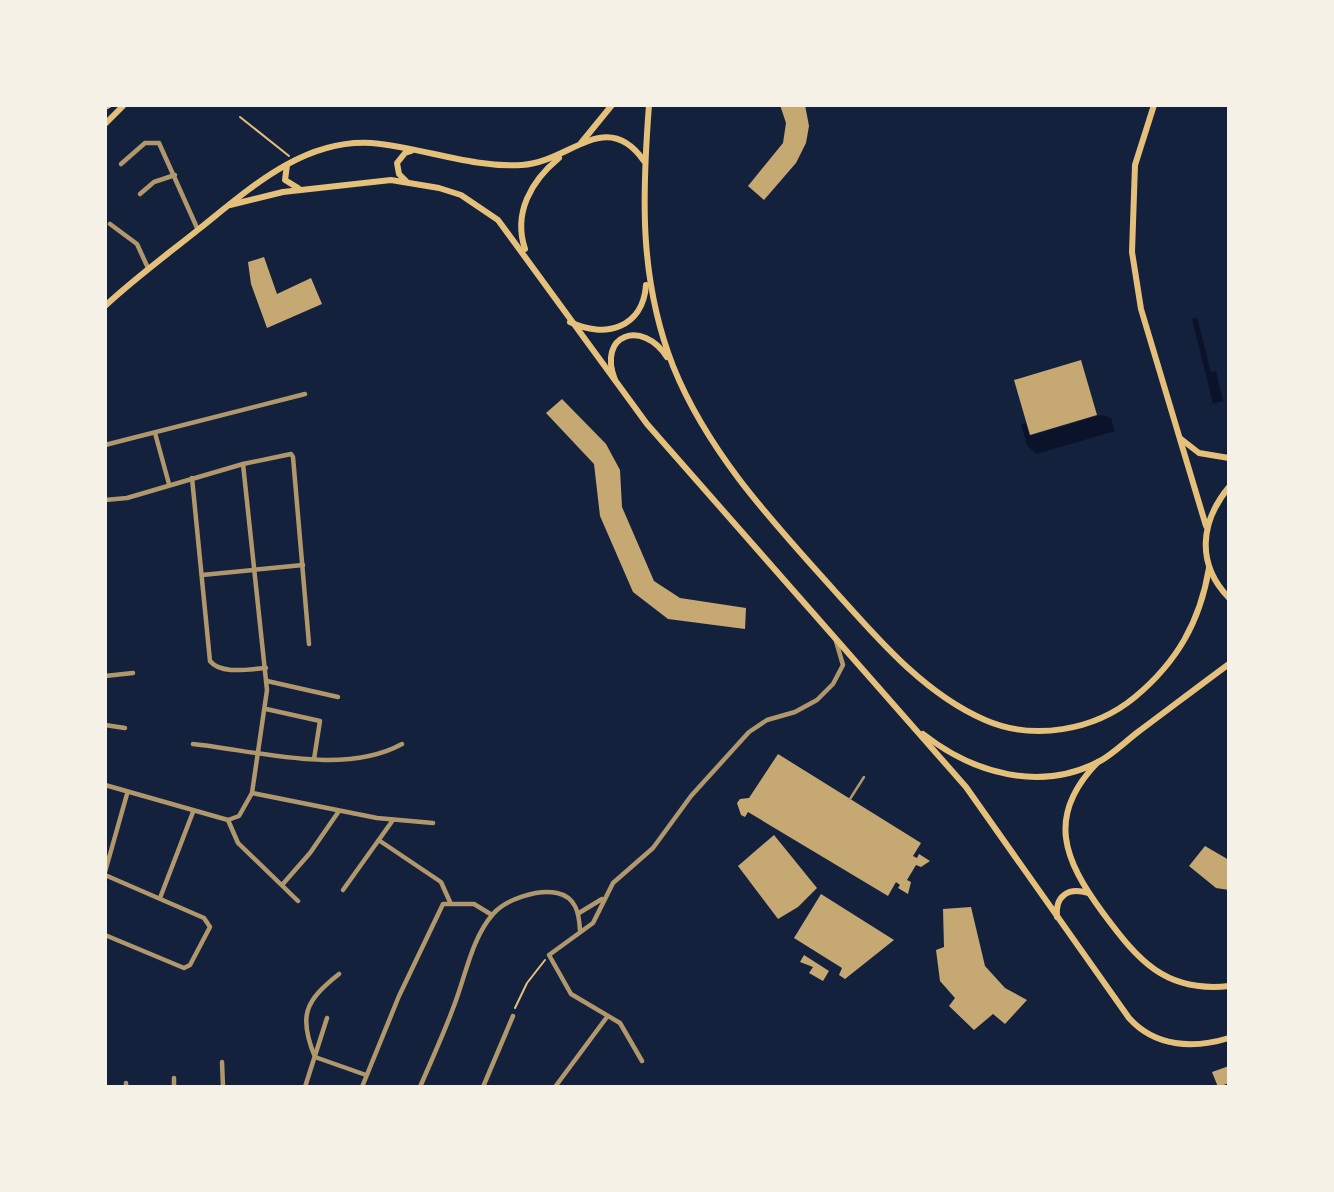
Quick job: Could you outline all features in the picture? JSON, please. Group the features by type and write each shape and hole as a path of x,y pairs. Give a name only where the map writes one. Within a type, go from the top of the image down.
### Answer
{"main road":[{"path":"105,124 124,105"},
{"path":"580,144 612,105"},
{"path":"569,321 597,331 620,327 631,321 643,303 647,276 645,161 649,105"},
{"path":"1154,105 1135,165 1131,241 1142,309 1206,526 1205,551 1209,568 1219,588 1229,598"},
{"path":"528,258 521,233 524,205 536,181 562,155 599,137 615,137 634,146 645,161"},
{"path":"105,306 230,205 294,160 343,144 378,144 502,166 525,165 562,155"},
{"path":"407,182 398,174 397,163 405,153 417,151"},
{"path":"294,160 284,170 285,180 292,187 303,189"},
{"path":"230,205 303,189 377,180 407,182 450,191 472,201 507,228 569,321 666,447 834,634 966,787 1129,1018 1143,1032 1165,1042 1203,1044 1229,1038"},
{"path":"647,276 674,367 692,405 724,459 772,522 897,655 947,698 984,720 1006,728 1068,729 1108,715 1128,703 1165,670 1179,651 1200,607 1209,568"},
{"path":"618,388 610,358 615,343 629,335 652,340 674,367"},
{"path":"1180,437 1199,453 1226,458 1229,467"},
{"path":"1206,526 1215,504 1229,487"},
{"path":"1229,664 1100,761 1072,797 1065,831 1069,859 1088,893 1125,944 1156,972 1190,984 1229,986"},
{"path":"911,724 965,763 1003,774 1058,773 1100,761"},
{"path":"1057,919 1058,902 1064,894 1072,891 1088,893"}],"street":[{"path":"121,164 145,143 156,141 162,146 198,230"},
{"path":"140,194 154,181 175,175"},
{"path":"110,224 137,244 149,268"},
{"path":"105,445 305,394"},
{"path":"155,433 169,484"},
{"path":"105,500 127,498 243,464 288,454 293,457 309,644"},
{"path":"105,785 127,794 228,820 239,816 253,793 266,709 267,681 243,464"},
{"path":"192,478 210,662 221,669 266,668"},
{"path":"202,575 303,565"},
{"path":"642,1061 620,1023 571,994 549,955 593,923 604,898 619,876 653,848 691,796 749,732 767,720 795,712 817,700 834,684 843,666 834,634"},
{"path":"105,676 133,673"},
{"path":"267,681 338,697"},
{"path":"266,709 320,721 314,760"},
{"path":"105,725 125,728"},
{"path":"193,744 314,760 351,761 384,754 402,744"},
{"path":"850,799 864,777"},
{"path":"253,793 339,811 433,823"},
{"path":"105,935 181,968 190,965 208,931 209,923 105,873 127,794"},
{"path":"282,886 310,853 339,811"},
{"path":"160,898 193,812"},
{"path":"228,820 238,844 298,901"},
{"path":"343,890 393,820"},
{"path":"380,841 440,882 450,902"},
{"path":"421,1087 474,947 492,915 513,901 545,892 566,897 579,913 580,930"},
{"path":"579,913 604,898"},
{"path":"362,1087 399,996 443,904 474,904 492,915"},
{"path":"339,974 320,990 306,1014 305,1030 315,1056 366,1075"},
{"path":"483,1087 513,1016"},
{"path":"555,1087 607,1017"},
{"path":"305,1087 327,1018"},
{"path":"222,1062 223,1087"},
{"path":"174,1078 174,1087"}],"path":[{"path":"240,117 294,160"},
{"path":"513,1016 527,983 549,955"}],"water":[{"path":"1197,317 1211,372 1216,371 1223,401 1213,404 1192,319"},
{"path":"1101,415 1111,418 1115,431 1036,454 1027,445 1021,424 1026,423 1030,436"}],"building":[{"path":"780,105 805,105 809,126 806,143 796,163 764,200 748,186 783,143 786,123"},
{"path":"264,257 277,294 311,278 322,304 267,328 251,284 248,262"},
{"path":"1081,360 1097,415 1030,435 1014,380"},
{"path":"562,399 606,444 620,470 622,507 654,581 680,598 746,608 745,629 668,619 633,592 600,516 594,464 546,413"},
{"path":"778,754 921,843 913,856 917,858 919,854 930,861 921,867 916,865 907,880 911,882 908,894 898,888 900,885 896,882 888,896 748,812 745,817 741,815 737,803 740,799 749,798"},
{"path":"774,835 817,888 798,907 778,919 738,866"},
{"path":"1205,846 1229,860 1229,890 1216,888 1189,866"},
{"path":"821,894 894,940 845,979 839,975 842,968 794,938"},
{"path":"971,907 985,966 1005,988 1027,1000 1005,1024 993,1014 974,1030 949,1006 955,998 940,981 936,950 944,947 943,909"},
{"path":"804,955 829,971 823,981 809,973 813,967 800,962"},
{"path":"1229,1066 1229,1083 1218,1087 1212,1072"}]}
